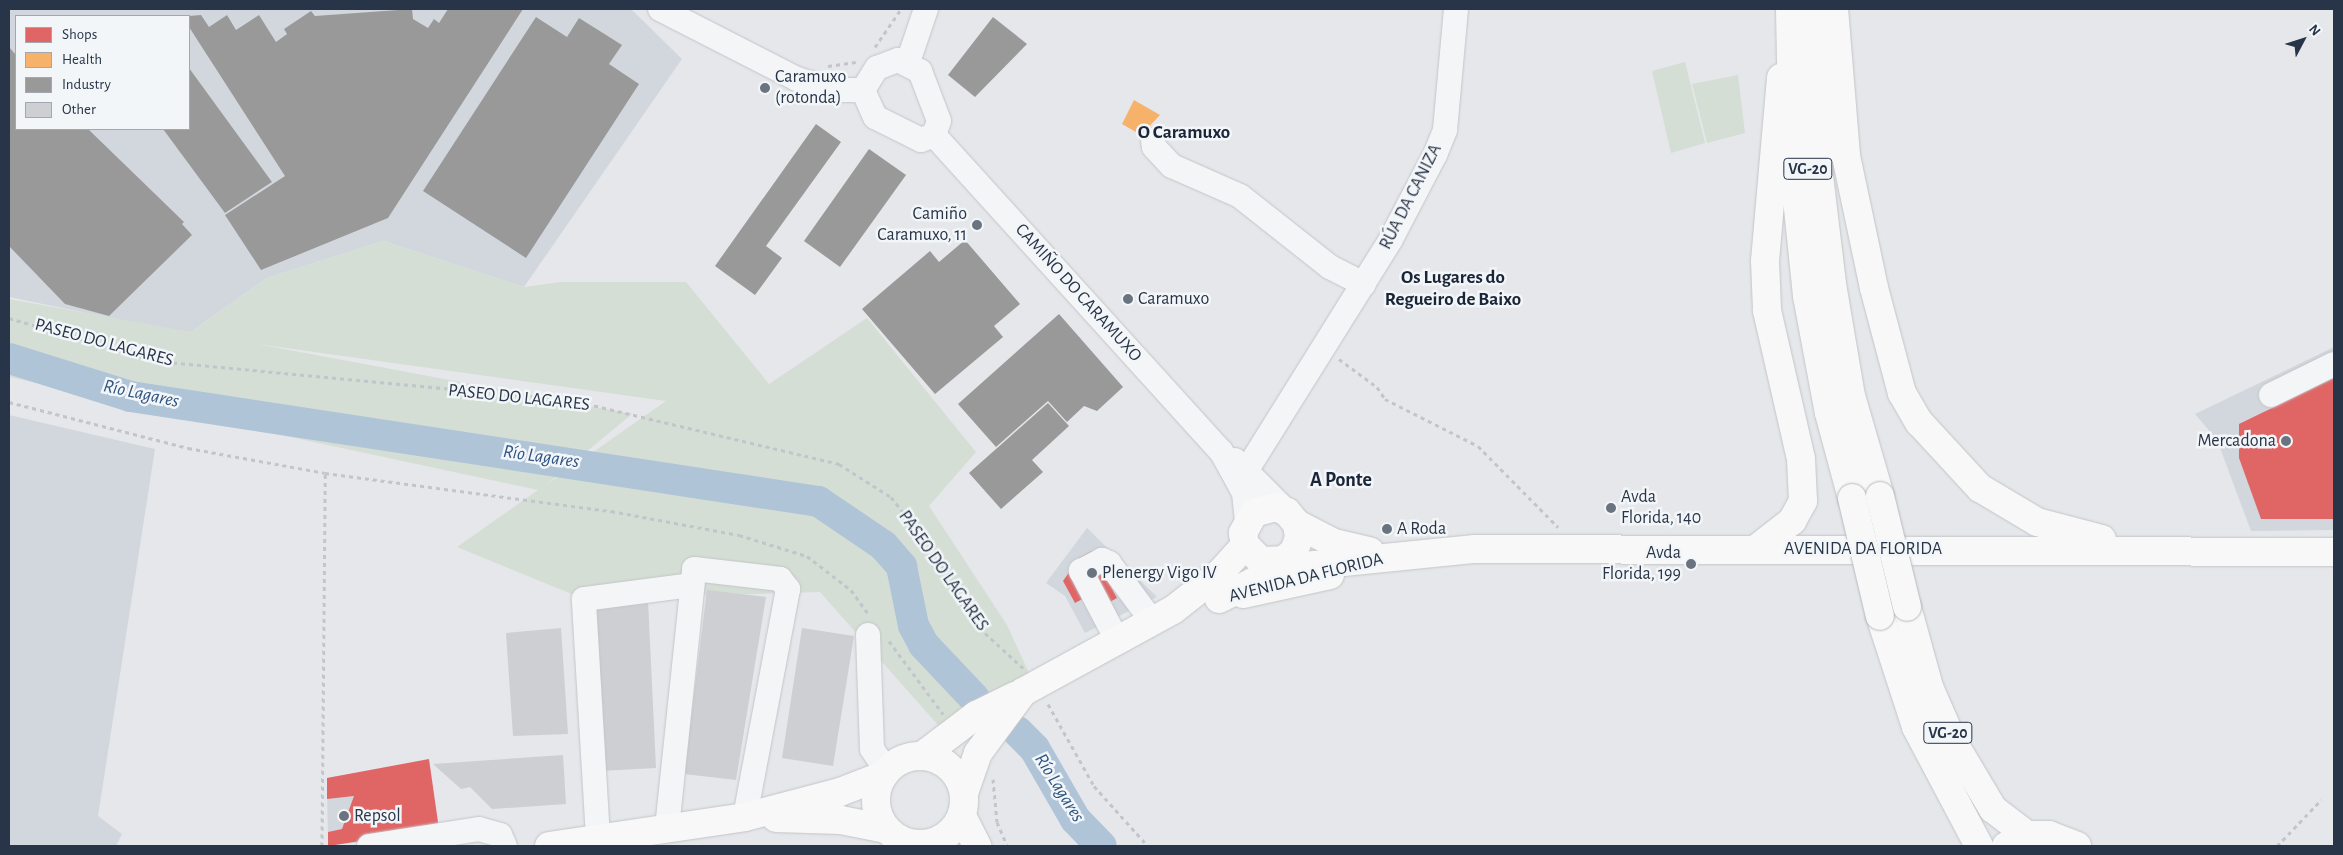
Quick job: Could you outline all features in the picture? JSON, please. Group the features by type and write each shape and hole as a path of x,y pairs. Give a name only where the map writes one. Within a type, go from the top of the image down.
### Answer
{"main road":[{"path":"1756,549 1792,521 1803,501 1801,459 1774,355 1765,261 1784,9"},
{"path":"1790,9 1793,160 1807,296 1829,413 1852,498"},
{"name":"VG-20","path":"1804,9 1809,195 1833,329 1880,496 1907,607 1941,718 1972,778 2007,824 2017,841"},
{"name":"VG-20","path":"1817,9 1819,176 1833,329 1852,498 1880,616 1916,727 1979,846"},
{"path":"1834,9 1837,216 1880,496"},
{"path":"1834,9 1846,156 1872,278 1902,393 1925,429 1980,488 2037,522 2108,540 2122,551"},
{"path":"1265,508 1292,518 1299,538 1284,560 1261,561 1246,533 1265,508"},
{"name":"AVENIDA DA FLORIDA","path":"1292,518 1334,543 1393,556"},
{"name":"AVENIDA DA FLORIDA","path":"1163,615 1220,573 1246,533"},
{"name":"AVENIDA DA FLORIDA","path":"1219,599 1284,560 1304,566 1475,549 2334,552"},
{"name":"AVENIDA DA FLORIDA","path":"922,756 985,721 1031,688 1116,638 1163,615 1219,599 1393,556"},
{"name":"AVENIDA DA FLORIDA","path":"963,804 985,721"},
{"path":"549,846 745,817 840,792 885,773 897,762 922,756 949,767 977,846"},
{"path":"885,773 876,802 886,829"},
{"path":"745,817 841,820 886,829 898,839 929,845 948,834 963,804"},
{"path":"2017,841 2074,844"}],"street":[{"path":"660,9 797,79 832,90 863,90"},
{"path":"908,62 926,9"},
{"name":"RÚA DA CANIZA","path":"1248,468 1364,284 1419,191 1445,130 1456,9"},
{"path":"887,61 908,62 920,71 927,85 939,121 934,135 921,140 898,131 875,117 863,90 867,78 887,61"},
{"name":"CAMIÑO DO CARAMUXO","path":"934,135 1221,451 1244,493 1246,533"},
{"path":"1153,140 1160,156 1172,166 1240,196 1330,267 1364,284"},
{"path":"2272,395 2334,364"},
{"name":"CAMIÑO DO CARAMUXO","path":"1221,451 1248,468 1292,518"},
{"path":"1116,638 1081,571 1102,560 1163,615"},
{"path":"666,828 694,569 780,580 788,589 745,817"},
{"path":"598,838 584,599 692,585"},
{"path":"875,630 872,748 885,773"},
{"path":"369,846 479,829 500,835 506,846"}],"path":[{"path":"867,54 901,9"},
{"path":"819,65 836,67 861,58"},
{"name":"PASEO DO LAGARES","path":"9,318 157,361 571,400 839,464 891,498 925,539 985,633 1031,688 1094,786 1148,846"},
{"path":"1324,348 1377,387 1385,399 1478,446 1546,510 1560,530"},
{"path":"9,402 188,448 325,473 610,510 739,535 807,556 851,590 875,630 948,720"},
{"path":"322,846 325,473"},
{"path":"993,770 997,822 1007,846"},
{"path":"2277,846 2321,800"},
{"path":"2221,846 2263,846"}],"shaded area":[{"path":"9,9 631,9 682,59 524,287 383,241 267,278 188,334 9,297"},
{"path":"1685,62 1705,143 1671,153 1652,71"},
{"path":"1738,75 1745,133 1707,143 1692,84"},
{"path":"383,241 524,287 561,282 686,282 769,384 867,318 976,452 929,506 1007,625 1034,684 938,725 820,592 584,599 457,547 538,490 9,377 9,299 191,332 267,278","holes":["257,344 666,401 546,485 632,414"]},
{"name":"Mercadona","path":"2334,347 2334,530 2251,531 2217,440 2195,414"},
{"path":"9,415 155,449 98,816 122,834 116,846 9,846"},
{"name":"Plenergy Vigo IV","path":"1087,528 1157,597 1085,633 1065,596 1046,583"},
{"name":"Repsol","path":"361,772 360,842 328,846 327,778"}],"building: Shops":[{"name":"Mercadona","path":"2334,378 2334,519 2261,519 2239,458 2239,424"},
{"path":"1092,551 1117,598 1095,610 1088,596 1075,603 1063,581 1079,558"},
{"path":"429,759 439,829 328,846 328,832 342,829 354,796 327,799 327,778"}],"building: Health":[{"path":"1134,100 1160,115 1141,135 1122,124"}],"building: Industry":[{"path":"412,9 413,19 428,28 434,19 439,23 448,9 523,9 388,218 261,270 225,215 285,176 190,29 190,16 201,15 209,27 227,15 236,30 259,15 276,42 287,34 284,29 311,11 315,16"},
{"path":"536,17 567,37 579,18 622,45 609,64 639,84 526,258 423,191"},
{"path":"993,17 1027,44 975,97 948,75"},
{"path":"9,47 15,54 15,130 89,130 184,222 182,224 192,235 109,316 65,304 9,246"},
{"path":"190,69 272,182 225,213 164,130 190,130"},
{"path":"816,124 841,142 766,246 782,258 755,295 715,266"},
{"path":"869,149 906,175 840,267 804,241"},
{"path":"965,240 1020,304 994,326 1003,337 935,394 862,309 930,251 939,262"},
{"path":"1059,314 1123,387 1097,411 1084,406 1067,422 1048,401 996,447 958,404"},
{"path":"1048,403 1069,426 1032,460 1043,472 1001,509 969,473"}],"building: Other":[{"path":"707,590 766,597 736,780 684,774"},
{"path":"648,601 656,768 600,771 587,605"},
{"path":"561,628 568,734 513,736 506,633"},
{"path":"802,628 854,636 833,766 782,758"},
{"path":"563,755 566,804 492,809 470,787 461,789 433,764"}],"waterway":[{"name":"Río Lagares","path":"9,358 130,396 818,501 883,545 901,566 913,625 923,644 974,698"},
{"name":"Río Lagares","path":"1017,731 1034,748 1075,819 1101,846"}],"place":[{"name":"Caramuxo (rotonda)","path":"765,88"},
{"name":"Camiño Caramuxo, 11","path":"977,225"},
{"name":"Caramuxo","path":"1128,299"},
{"name":"Mercadona","path":"2286,441"},
{"name":"Avda Florida, 140","path":"1611,508"},
{"name":"A Roda","path":"1387,529"},
{"name":"Avda Florida, 199","path":"1691,564"},
{"name":"Plenergy Vigo IV","path":"1092,573"},
{"name":"Repsol","path":"344,816"}],"district":[{"name":"O Caramuxo","path":"1184,133"},
{"name":"Os Lugares do Regueiro de Baixo","path":"1453,289"},
{"name":"A Ponte","path":"1341,480"}]}
